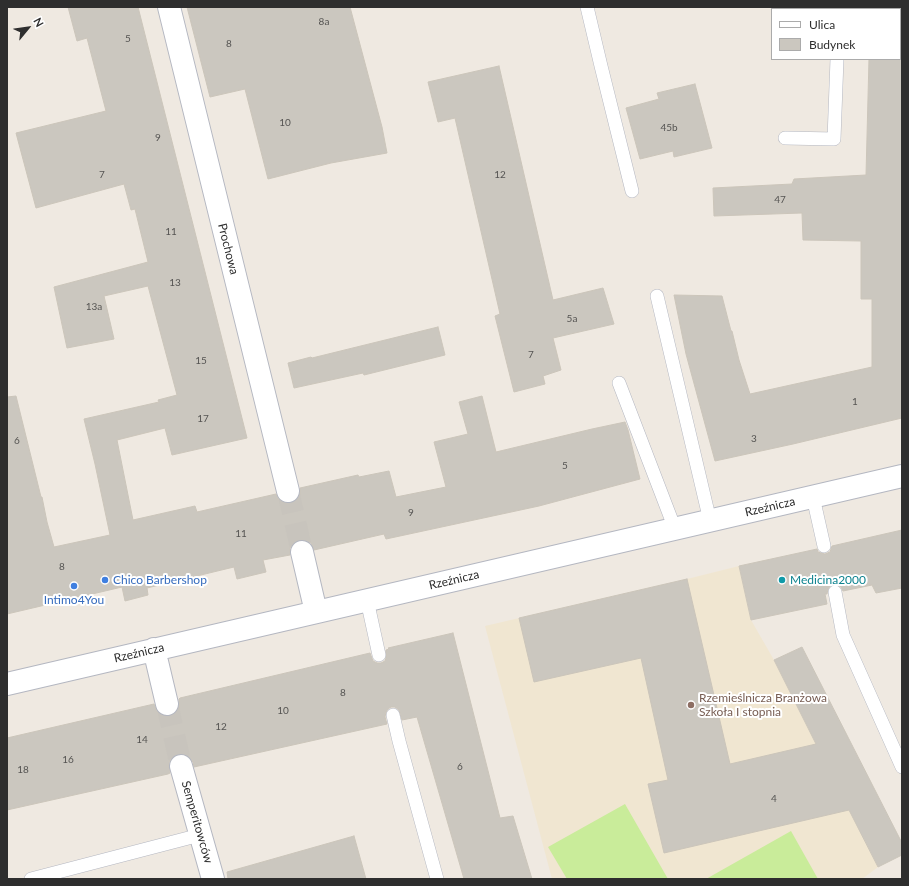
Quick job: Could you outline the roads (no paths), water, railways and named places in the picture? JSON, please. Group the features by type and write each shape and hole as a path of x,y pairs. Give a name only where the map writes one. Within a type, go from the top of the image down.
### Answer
{"street":[{"name":"Prochowa","path":"168,7 288,491"},
{"name":"Rzeźnicza","path":"7,684 902,476"},
{"path":"302,552 316,612"},
{"path":"154,650 167,704"},
{"name":"Semperitowców","path":"181,766 213,879"}],"lane":[{"path":"587,7 632,191"},
{"path":"786,138 834,139 837,60"},
{"path":"657,296 710,521"},
{"path":"620,383 675,529"},
{"path":"813,496 824,546"},
{"path":"835,592 843,635 902,767"},
{"path":"366,600 379,655"},
{"path":"393,715 437,879"},
{"path":"31,879 200,835"}],"tunnel":[{"path":"288,491 302,552"},
{"path":"167,704 181,766"}],"place":[{"name":"Chico Barbershop","path":"105,580"},
{"name":"Medicina2000","path":"782,580"},
{"name":"Intimo4You","path":"74,586"},
{"name":"Rzemieślnicza Branżowa Szkoła I stopnia","path":"691,705"}]}
